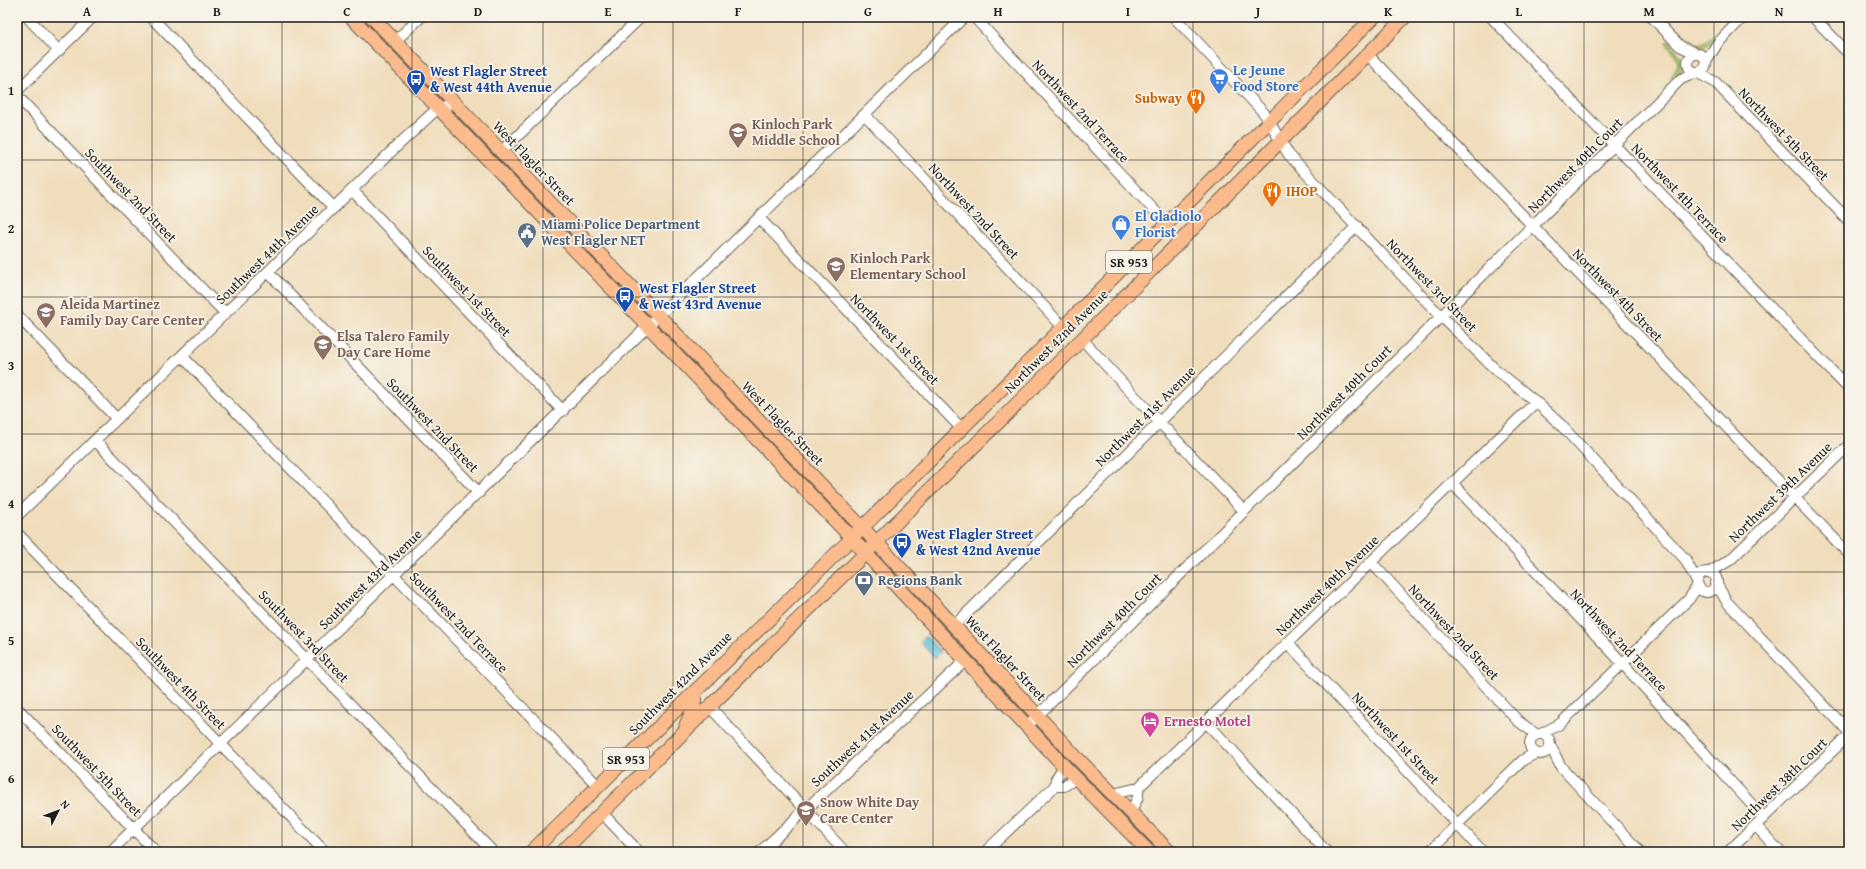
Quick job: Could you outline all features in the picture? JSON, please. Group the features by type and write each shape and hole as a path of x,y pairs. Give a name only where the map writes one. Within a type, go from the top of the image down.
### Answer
{"main road":[{"path":"351,17 852,538 1064,766 1149,852"},
{"name":"West Flagler Street","path":"372,17 876,542 1038,716 1170,852"},
{"name":"Northwest 42nd Avenue","path":"852,538 961,428 1270,123 1374,17"},
{"name":"Northwest 42nd Avenue","path":"865,552 1057,364 1405,17"},
{"path":"368,35 395,41"},
{"path":"1057,364 1064,343 1065,335 1063,327"},
{"name":"Southwest 42nd Avenue","path":"531,852 852,538"},
{"name":"SR 953","path":"562,852 865,552"},
{"path":"709,706 706,700 707,692 721,666"},
{"path":"680,735 694,707 695,691"},
{"path":"598,786 599,815"}],"street":[{"path":"27,17 59,51"},
{"path":"17,91 93,17"},
{"path":"151,17 334,208"},
{"path":"395,41 421,17"},
{"path":"501,152 641,17"},
{"name":"Southwest 43rd Avenue","path":"110,852 563,411 964,17"},
{"name":"Northwest 2nd Terrace","path":"974,17 1167,224"},
{"name":"Northwest 3rd Street","path":"1174,17 1264,113 1289,155 1441,316 1496,370 1536,402 1561,425 1685,559 1702,587 1727,602"},
{"name":"Northwest 4th Terrace","path":"1491,17 1849,389"},
{"path":"1652,17 1694,63"},
{"name":"Northwest 40th Court","path":"1027,726 1681,79 1694,63 1717,44 1743,17"},
{"path":"1813,17 1849,54"},
{"name":"Northwest 40th Court","path":"1694,63 1703,71 1717,44"},
{"name":"Northwest 4th Street","path":"1368,55 1849,554"},
{"name":"Northwest 5th Street","path":"1694,63 1715,82 1849,221"},
{"name":"Northwest 5th Street","path":"1706,63 1715,82"},
{"name":"Southwest 2nd Street","path":"17,96 226,313"},
{"name":"Southwest 44th Avenue","path":"17,516 438,108 455,103"},
{"name":"Northwest 2nd Street","path":"865,115 1063,327"},
{"name":"Southwest 1st Street","path":"352,190 563,411"},
{"name":"Northwest 1st Street","path":"759,218 961,428"},
{"name":"Northwest 41st Avenue","path":"954,626 1357,226"},
{"name":"Southwest 2nd Street","path":"268,272 479,493"},
{"path":"17,315 117,419"},
{"path":"1082,338 1159,422 1244,511"},
{"name":"Southwest 2nd Terrace","path":"182,356 598,786"},
{"name":"Northwest 40th Avenue","path":"1138,788 1536,402"},
{"name":"Southwest 3rd Street","path":"95,440 493,852"},
{"name":"Northwest 39th Avenue","path":"1712,577 1849,445"},
{"name":"Northwest 2nd Terrace","path":"1452,483 1764,818"},
{"name":"Southwest 4th Street","path":"17,533 325,852"},
{"name":"Northwest 3rd Street","path":"1685,559 1712,577 1727,602 1849,732"},
{"name":"Northwest 2nd Street","path":"1371,562 1518,721 1535,744 1561,767 1640,852"},
{"path":"1700,575 1712,577 1712,590 1702,587 1700,575"},
{"path":"1429,852 1523,760 1535,744 1560,724 1702,587"},
{"name":"Northwest 1st Street","path":"1288,643 1483,852"},
{"name":"Southwest 41st Avenue","path":"760,852 966,660"},
{"path":"709,706 845,852"},
{"name":"Southwest 5th Street","path":"17,708 156,852"},
{"path":"1206,722 1327,852"},
{"path":"1535,744 1545,753 1560,724"},
{"name":"Northwest 38th Court","path":"1728,852 1849,735"},
{"name":"Northwest 2nd Street","path":"1535,744 1547,736 1561,767"},
{"path":"985,852 1055,786 1056,779 1064,766"},
{"path":"1055,786 1064,786 1076,778"},
{"path":"1113,794 1138,788 1138,797 1131,812"},
{"path":"599,815 639,852"},
{"path":"1756,826 1780,852"}],"green space":[{"path":"1680,32 1689,40 1697,44 1704,42 1714,34 1717,37 1706,46 1698,49 1690,47 1676,36"},
{"path":"1669,41 1680,55 1683,64 1679,74 1674,80 1671,76 1678,63 1675,55 1665,43"}],"water":[{"path":"926,636 941,652 935,658 920,642"}],"place":[{"name":"Le Jeune Food Store","path":"1219,95"},
{"name":"West Flagler Street & West 44th Avenue","path":"416,96"},
{"name":"Subway","path":"1196,115"},
{"name":"Kinloch Park Middle School","path":"738,149"},
{"name":"IHOP","path":"1272,208"},
{"name":"El Gladiolo Florist","path":"1121,241"},
{"name":"Miami Police Department West Flagler NET","path":"527,249"},
{"name":"Kinloch Park Elementary School","path":"836,283"},
{"name":"West Flagler Street & West 43rd Avenue","path":"625,313"},
{"name":"Aleida Martinez Family Day Care Center","path":"46,329"},
{"name":"Elsa Talero Family Day Care Home","path":"323,361"},
{"name":"West Flagler Street & West 42nd Avenue","path":"902,559"},
{"name":"Regions Bank","path":"864,597"},
{"name":"Ernesto Motel","path":"1150,738"},
{"name":"Snow White Day Care Center","path":"806,827"}]}
